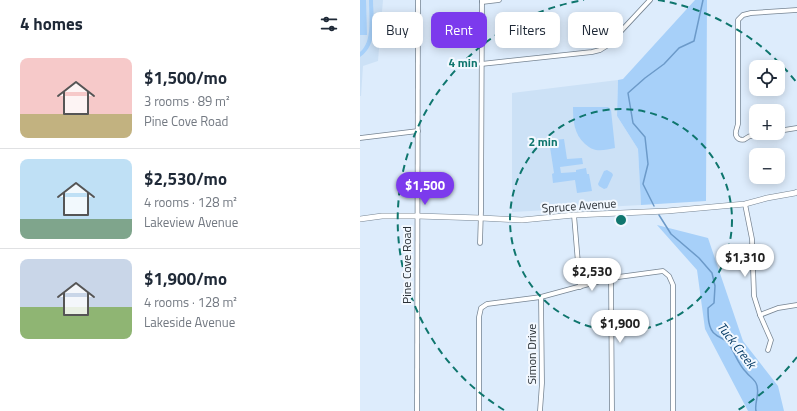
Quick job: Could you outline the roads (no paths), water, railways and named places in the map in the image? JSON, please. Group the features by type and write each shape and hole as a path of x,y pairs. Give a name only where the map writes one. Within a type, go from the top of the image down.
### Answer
{"street":[{"name":"Pine Cove Road","path":"417,411 418,0"},
{"path":"480,244 482,1 499,0"},
{"path":"481,64 600,50 608,45 650,0"},
{"path":"749,137 742,140 739,139 736,136 735,131 738,124 738,20 743,15 751,13 797,10"},
{"path":"785,130 797,128"},
{"path":"360,138 418,131"},
{"name":"Spruce Avenue","path":"360,219 382,216 417,216 522,220 574,215 655,211 745,204 797,192"},
{"path":"745,204 752,239 754,296 760,315 771,340 768,350"},
{"path":"574,215 580,287"},
{"path":"479,411 479,317 481,308 486,304 541,297 611,278 663,271 669,276 674,285 673,411"},
{"path":"611,278 612,411"},
{"name":"Simon Drive","path":"540,411 542,384 541,297"},
{"path":"760,315 778,308 797,305"}],"waterway":[{"name":"Tuck Creek","path":"654,206 643,184 648,164 645,137 633,123 628,93 664,64 679,48 694,41 703,0"},
{"name":"Tuck Creek","path":"659,215 671,234 699,258 712,273 715,286 714,303 708,308 710,326 715,334 728,343 740,365 756,383 758,390 756,411"}]}
